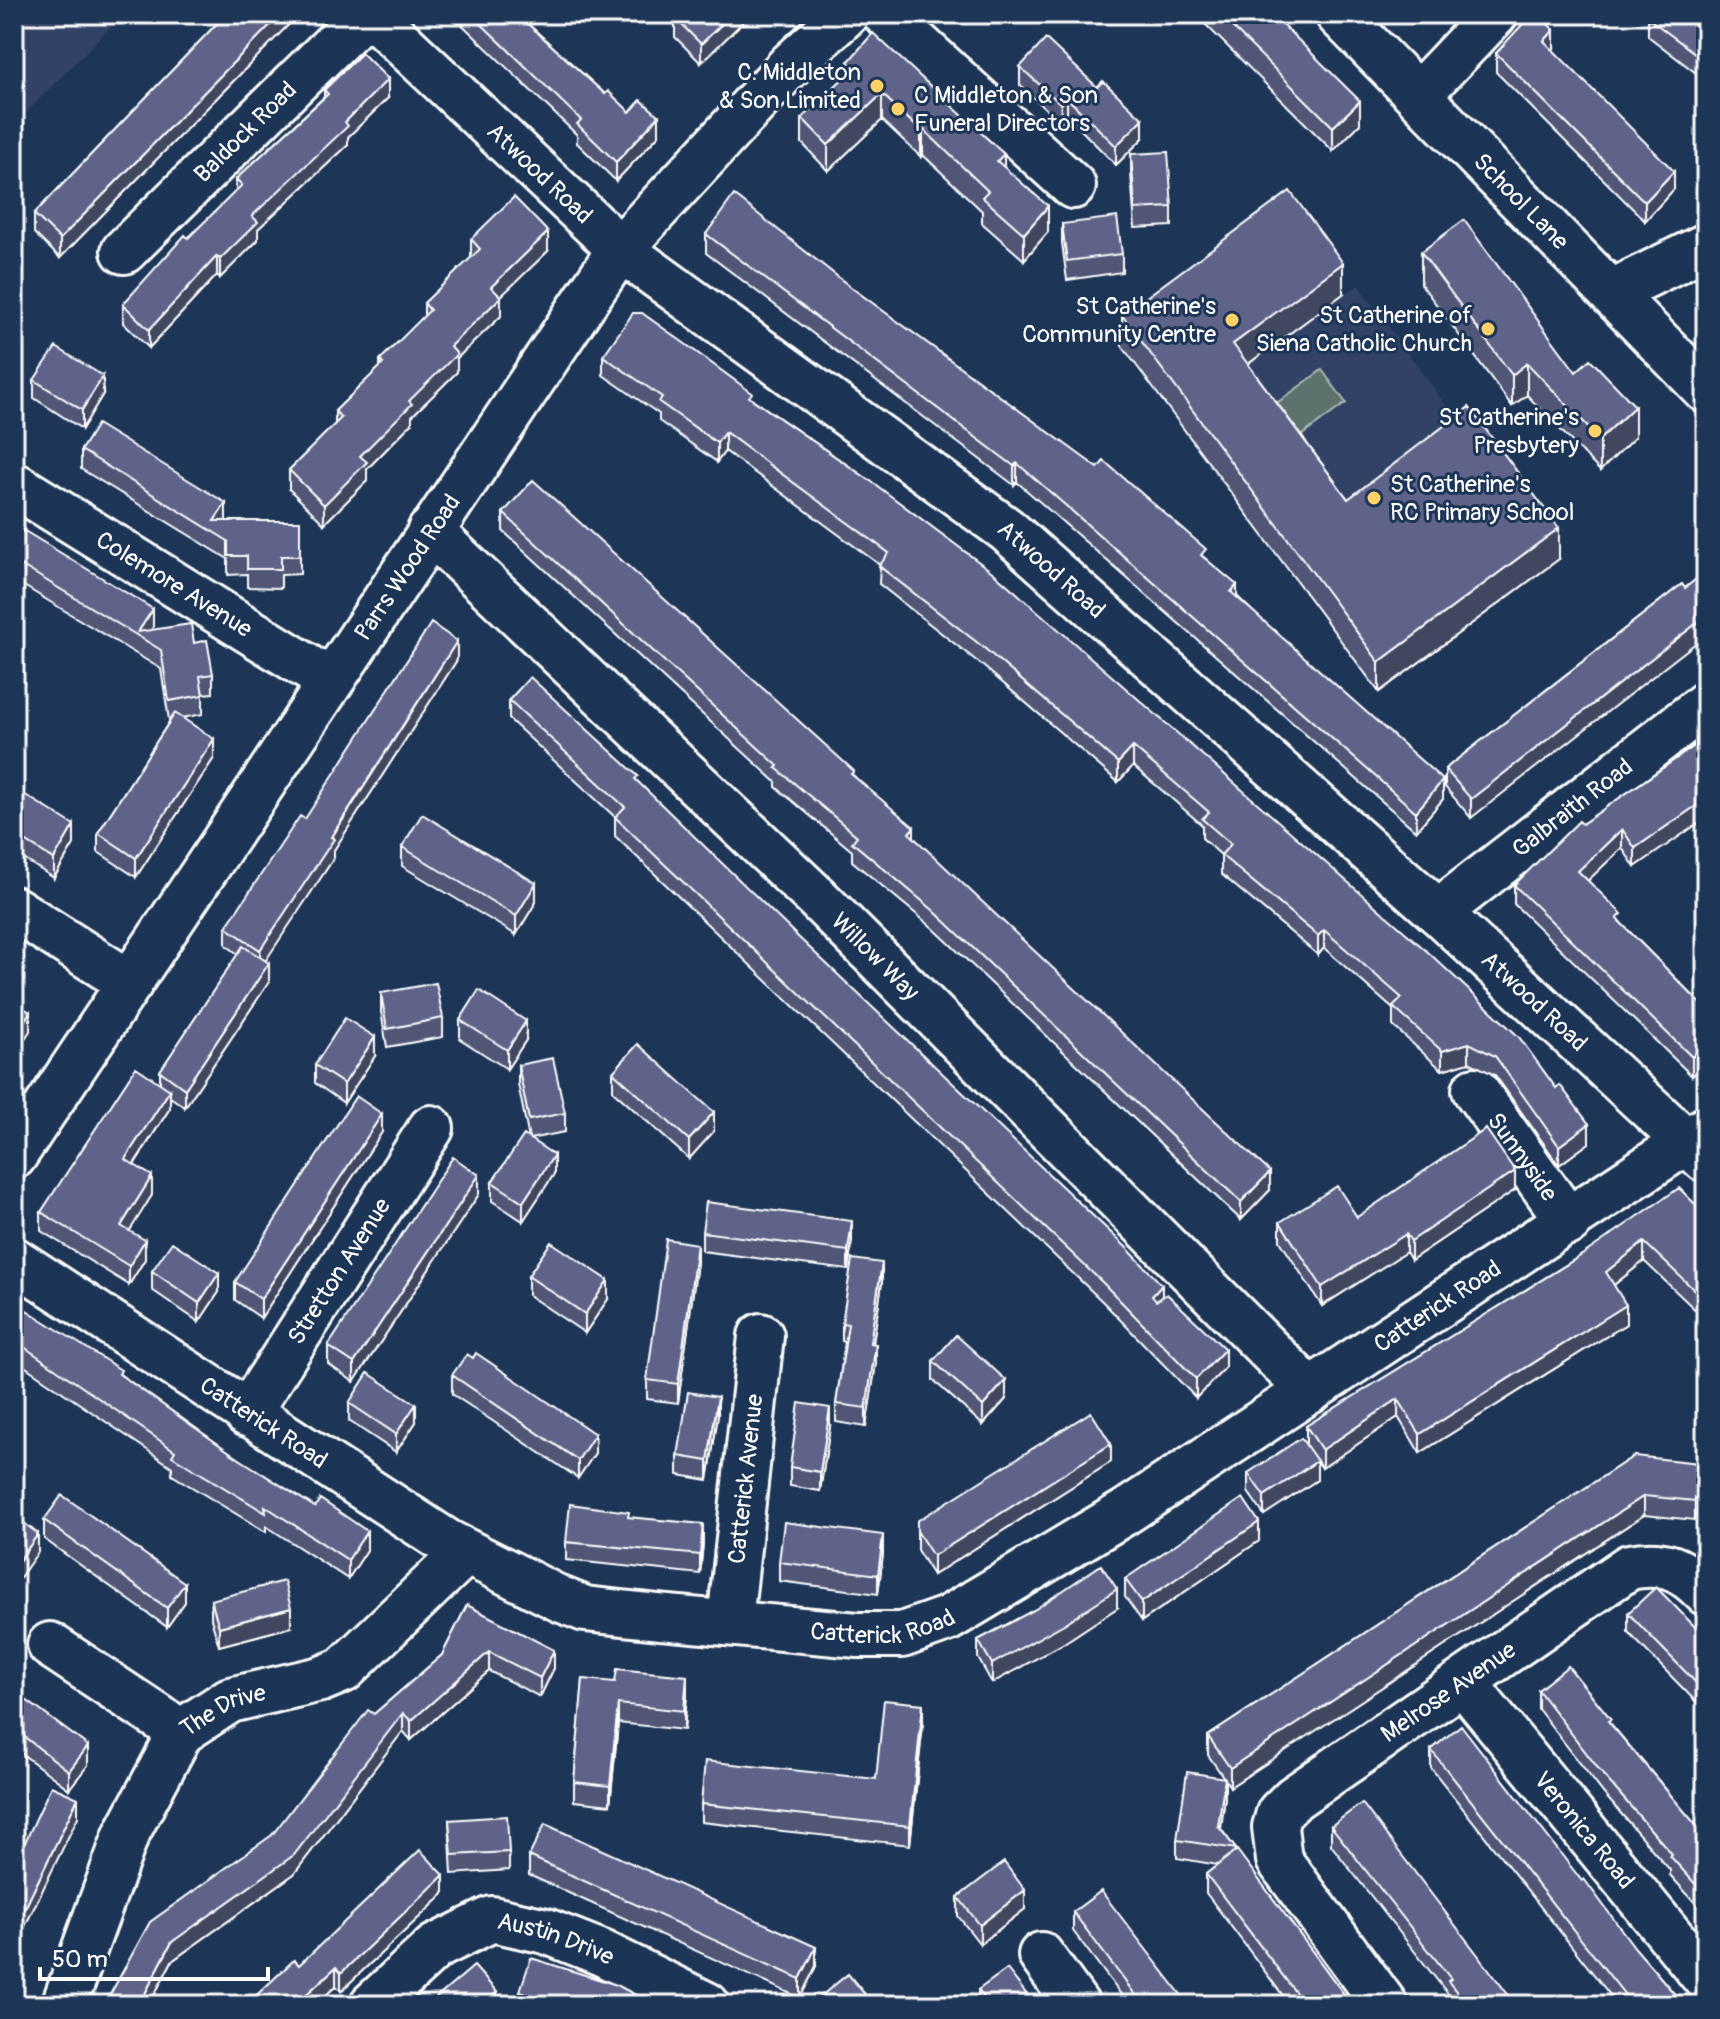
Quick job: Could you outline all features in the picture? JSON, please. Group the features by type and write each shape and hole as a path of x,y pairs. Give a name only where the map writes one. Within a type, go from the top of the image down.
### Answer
{"street":[{"name":"Atwood Road","path":"368,14 620,249 1007,530 1700,1144"},
{"name":"Baldock Road","path":"124,251 368,14"},
{"name":"Parrs Wood Road","path":"14,1156 620,249 770,86 846,14"},
{"path":"885,14 1073,186"},
{"name":"School Lane","path":"1338,14 1706,390"},
{"path":"1418,95 1495,14"},
{"path":"1612,292 1706,246"},
{"name":"Colemore Avenue","path":"18,487 330,681"},
{"name":"Willow Way","path":"430,531 817,898 1310,1391"},
{"name":"Galbraith Road","path":"1438,912 1706,704"},
{"path":"14,909 130,983"},
{"name":"Sunnyside","path":"1475,1090 1569,1222"},
{"name":"Stretton Avenue","path":"247,1414 431,1128"},
{"name":"Catterick Road","path":"14,1260 247,1414 466,1552 585,1609 858,1635 902,1635 932,1626 1124,1513 1569,1222 1700,1144"},
{"name":"Catterick Avenue","path":"730,1622 761,1336"},
{"name":"The Drive","path":"64,2005 126,1835 181,1732 230,1700 321,1679 343,1670 466,1552"},
{"name":"Melrose Avenue","path":"1385,2005 1284,1868 1275,1842 1279,1813 1294,1798 1629,1567 1649,1563 1671,1566 1689,1575 1706,1593"},
{"path":"50,1645 181,1732"},
{"name":"Veronica Road","path":"1464,1683 1706,1979"},
{"name":"Austin Drive","path":"372,2005 435,1947 492,1919 546,1931 574,1942 707,2005"},
{"path":"1041,1955 1077,2005"}],"shaded area":[{"path":"14,14 123,14 14,125"},
{"name":"St Catherine's RC Primary School","path":"1358,285 1559,559 1379,692 1175,417"}],"green space":[{"path":"1322,370 1346,403 1294,441 1270,408"}],"building":[{"path":"226,14 281,14 60,239 34,214"},
{"path":"471,14 517,14 605,94 608,91 630,112 641,100 659,116 616,162 577,124 581,120"},
{"path":"679,14 732,14 701,44 675,18"},
{"path":"1219,14 1272,14 1360,101 1333,127"},
{"path":"1532,14 1538,14 1554,30 1544,41 1674,171 1645,202 1496,53"},
{"path":"1650,14 1702,14 1706,17 1706,49 1700,57 1648,18"},
{"path":"873,33 1004,154 997,161 1048,206 1024,234 982,197 988,191 882,94 828,145 802,118 854,68 848,62"},
{"path":"1046,39 1097,87 1103,81 1143,119 1116,146 1067,98 1061,104 1020,67"},
{"path":"362,53 388,79 345,122 348,126 252,216 258,222 220,259 217,256 149,330 123,304 185,235 188,238 242,185 236,179 328,94 324,90"},
{"path":"1168,152 1172,207 1135,209 1131,154"},
{"path":"1290,191 1343,263 1233,344 1348,499 1469,407 1559,528 1379,662 1122,315"},
{"path":"734,195 852,288 1098,468 1104,461 1206,549 1201,555 1237,585 1231,592 1443,780 1416,812 1017,463 1014,466 706,234"},
{"path":"514,197 548,232 491,287 501,297 450,346 457,354 360,456 367,462 324,505 289,470 341,418 335,411 383,364 380,360 430,310 424,303 480,249 471,239"},
{"path":"1117,217 1122,254 1067,261 1062,224"},
{"path":"1464,220 1576,372 1590,359 1635,406 1600,439 1527,363 1512,375 1421,252"},
{"path":"1706,285 1706,301 1699,289"},
{"path":"633,313 642,313 684,343 752,393 749,397 872,482 995,574 1429,953 1519,1037 1556,1088 1560,1085 1589,1124 1559,1146 1495,1056 1469,1043 1442,1051 1393,1007 1402,998 1324,930 1318,936 1221,855 1231,844 1202,819 1209,812 1133,747 1118,763 983,647 879,566 889,553 725,432 717,443 659,402 662,397 603,356"},
{"path":"14,337 21,376 14,377"},
{"path":"56,347 103,376 82,410 34,380"},
{"path":"97,424 226,503 214,521 300,521 300,556 281,556 281,569 247,569 247,556 228,556 228,541 81,450"},
{"path":"533,480 854,771 851,774 914,827 909,833 1270,1172 1241,1202 933,910 852,842 857,836 776,768 778,766 503,513"},
{"path":"23,530 153,609 138,632 191,624 194,643 207,640 213,674 200,676 203,695 169,701 161,650 14,561 14,545"},
{"path":"1706,571 1706,616 1471,799 1445,769 1682,584 1685,588"},
{"path":"431,623 457,641 331,837 334,839 260,950 226,927 300,816 305,819"},
{"path":"530,677 638,776 635,779 795,934 1126,1247 1162,1285 1152,1296 1156,1301 1167,1294 1225,1349 1196,1379 1103,1283 615,817 625,807 509,700"},
{"path":"175,713 214,739 136,858 98,833"},
{"path":"1706,738 1706,799 1635,848 1622,829 1578,871 1622,914 1617,919 1706,1009 1706,1044 1692,1057 1514,885 1579,821 1582,824"},
{"path":"14,788 74,825 54,859 14,834"},
{"path":"422,814 536,883 516,916 402,847"},
{"path":"243,946 269,963 185,1089 160,1071"},
{"path":"436,983 443,1018 387,1029 381,993"},
{"path":"479,990 526,1021 507,1050 460,1020"},
{"path":"14,1002 30,1012 14,1036"},
{"path":"345,1018 375,1037 344,1084 315,1065"},
{"path":"638,1044 714,1112 689,1140 613,1072"},
{"path":"553,1058 565,1113 529,1120 518,1065"},
{"path":"136,1067 170,1090 125,1159 152,1176 121,1226 145,1240 129,1266 41,1212"},
{"path":"356,1096 382,1114 261,1299 235,1282"},
{"path":"1486,1129 1515,1171 1411,1241 1406,1234 1322,1287 1280,1222 1337,1186 1357,1217"},
{"path":"524,1135 554,1155 523,1202 492,1182"},
{"path":"453,1157 479,1175 354,1363 328,1346"},
{"path":"1679,1188 1706,1215 1706,1301 1644,1242 1606,1272 1626,1305 1420,1434 1398,1399 1322,1450 1306,1426 1582,1255"},
{"path":"706,1202 852,1221 848,1251 702,1232"},
{"path":"666,1239 697,1244 678,1384 647,1380"},
{"path":"172,1242 219,1273 199,1303 152,1271"},
{"path":"551,1242 608,1280 585,1314 528,1276"},
{"path":"852,1259 882,1263 870,1343 876,1344 866,1408 836,1404 848,1324 842,1323"},
{"path":"14,1302 121,1370 119,1374 238,1458 315,1507 320,1499 367,1531 348,1560 265,1506 266,1513 172,1456 175,1451 17,1342 14,1346"},
{"path":"956,1335 1006,1380 983,1406 933,1361"},
{"path":"476,1353 595,1434 578,1460 452,1375 467,1354 473,1358"},
{"path":"368,1373 416,1404 396,1434 349,1403"},
{"path":"688,1392 718,1397 708,1461 678,1456"},
{"path":"799,1403 830,1408 820,1472 790,1467"},
{"path":"1091,1412 1111,1444 933,1556 917,1531 917,1521"},
{"path":"1301,1438 1317,1461 1264,1496 1248,1473"},
{"path":"1634,1456 1699,1463 1695,1501 1644,1496 1230,1768 1208,1736"},
{"path":"62,1495 185,1583 167,1608 44,1520"},
{"path":"1243,1498 1259,1522 1142,1602 1125,1579"},
{"path":"570,1504 629,1512 628,1517 703,1524 700,1555 566,1542"},
{"path":"14,1515 38,1534 14,1568"},
{"path":"784,1522 883,1535 878,1575 779,1562"},
{"path":"1101,1565 1117,1589 1064,1624 992,1664 978,1640 1034,1610"},
{"path":"284,1581 291,1608 219,1627 211,1600"},
{"path":"1656,1587 1706,1638 1706,1693 1628,1613"},
{"path":"467,1605 554,1650 540,1678 489,1652 411,1721 403,1713 294,1855 172,1942 139,2005 118,2005 107,2000 150,1922 272,1835 368,1710 374,1714 442,1655"},
{"path":"1568,1666 1611,1719 1608,1721 1706,1837 1706,1896 1604,1776 1538,1690"},
{"path":"617,1669 687,1676 684,1711 618,1704 610,1786 574,1782 583,1679 615,1682"},
{"path":"14,1691 88,1746 69,1771 14,1729"},
{"path":"884,1700 923,1704 910,1826 701,1804 705,1761 876,1779"},
{"path":"1461,1725 1635,1948 1684,2005 1633,2005 1431,1750"},
{"path":"1187,1772 1225,1778 1218,1826 1236,1849 1177,1840"},
{"path":"51,1786 78,1798 14,1931 14,1864"},
{"path":"1362,1803 1516,2005 1467,2005 1448,1981 1451,1979 1331,1826"},
{"path":"507,1816 509,1852 452,1855 449,1820"},
{"path":"545,1824 816,1947 800,1979 529,1856"},
{"path":"420,1850 444,1875 341,1973 336,1967 295,2005 246,2005 294,1960 299,1965"},
{"path":"1237,1850 1352,2005 1305,2005 1206,1874"},
{"path":"1004,1862 1025,1890 980,1925 958,1897"},
{"path":"1101,1891 1189,2005 1143,2005 1073,1912"},
{"path":"531,1958 617,1985 654,2005 563,2005 520,1991"},
{"path":"474,1966 497,1992 483,2005 428,2005"},
{"path":"1007,1969 1035,2005 989,2005 978,1990"},
{"path":"848,1974 874,2005 828,2005 821,1996"}],"place":[{"name":"C. Middleton & Son Limited","path":"877,86"},
{"name":"C Middleton & Son Funeral Directors","path":"898,109"},
{"name":"St Catherine's Community Centre","path":"1232,320"},
{"name":"St Catherine of Siena Catholic Church","path":"1488,329"},
{"name":"St Catherine's Presbytery","path":"1595,431"},
{"name":"St Catherine's RC Primary School","path":"1374,498"}]}
